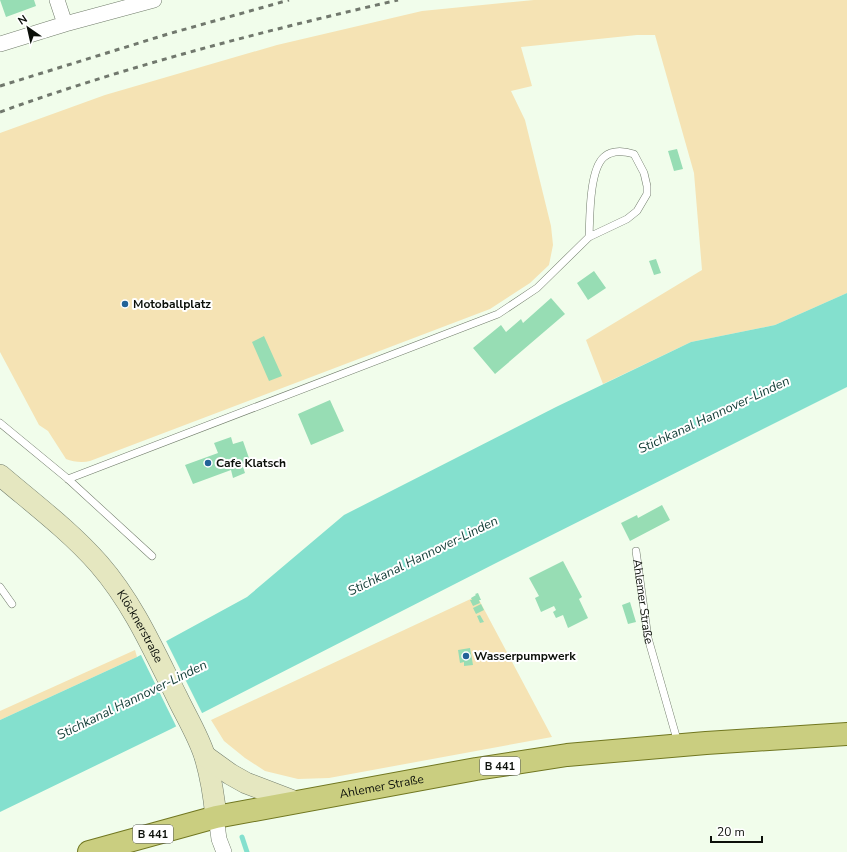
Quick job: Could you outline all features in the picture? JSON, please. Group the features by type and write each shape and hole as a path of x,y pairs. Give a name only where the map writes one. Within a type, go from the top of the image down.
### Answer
{"main road":[{"name":"Klöcknerstraße","path":"0,475 59,526 99,564 117,586 144,631 205,756 212,784 216,817"},
{"name":"Ahlemer Straße","path":"89,852 216,817 567,755 678,745 847,734"},
{"path":"205,756 230,774 246,783 296,802"}],"street":[{"path":"57,0 65,24"},
{"path":"0,44 65,24 154,0"},
{"path":"216,817 219,839 224,852"}],"lane":[{"path":"68,479 498,314 537,288 588,237 627,219 637,211 647,194 648,186 644,173 634,154 625,151 612,153 602,158 595,172 592,186 588,237"},
{"path":"0,423 68,479 152,556"},
{"name":"Ahlemer Straße","path":"636,551 648,638 678,745"},
{"path":"0,587 12,604"}],"shaded area":[{"path":"534,0 847,0 847,293 775,325 691,342 603,384 586,340 702,270 694,173 655,35 637,35 521,47 532,86 511,91 525,120 551,226 553,245 549,265 530,283 490,309 90,461 78,462 66,459 48,431 39,425 0,352 0,133 105,95 277,45 422,11"},
{"path":"477,596 552,737 329,778 298,779 265,771 245,758 224,741 211,720"},
{"path":"135,650 137,657 0,720 0,711"}],"water":[{"name":"Stichkanal Hannover-Linden","path":"847,293 847,387 498,562 171,729 0,812 0,720 137,657 247,597 344,515 556,407 691,342 775,325"}],"pier":[{"path":"165,639 203,715 177,728 140,653"}],"building":[{"path":"0,0 34,0 36,6 6,17"},
{"path":"677,149 683,169 674,171 668,151"},
{"path":"656,259 661,273 654,275 649,261"},
{"path":"594,271 606,288 588,300 577,283"},
{"path":"551,298 565,314 495,374 473,348 501,325 506,332 521,319 523,323"},
{"path":"264,336 282,376 269,381 252,342"},
{"path":"330,400 344,431 311,445 298,414"},
{"path":"231,437 233,444 243,441 250,461 242,464 245,473 233,478 231,470 193,484 185,465 218,453 214,443"},
{"path":"662,505 670,520 630,541 621,523 637,515 638,518"},
{"path":"563,561 582,597 579,599 588,618 568,628 563,615 556,618 553,612 556,610 554,606 541,612 535,598 539,596 529,578"},
{"path":"478,593 481,600 479,600 480,603 473,606 470,600 472,600 471,598"},
{"path":"630,602 636,622 628,624 622,605"},
{"path":"481,604 484,610 476,614 473,608"},
{"path":"480,615 484,622 480,623 477,616"},
{"name":"Wasserpumpwerk","path":"470,648 473,665 464,666 464,662 460,663 458,650"}],"waterway":[{"path":"242,837 247,852"}],"railway":[{"path":"0,86 168,34 289,0"},
{"path":"0,112 148,64 247,37 398,0"}],"place":[{"name":"Motoballplatz","path":"125,304"},
{"name":"Cafe Klatsch","path":"208,463"},
{"name":"Wasserpumpwerk","path":"466,656"}]}
